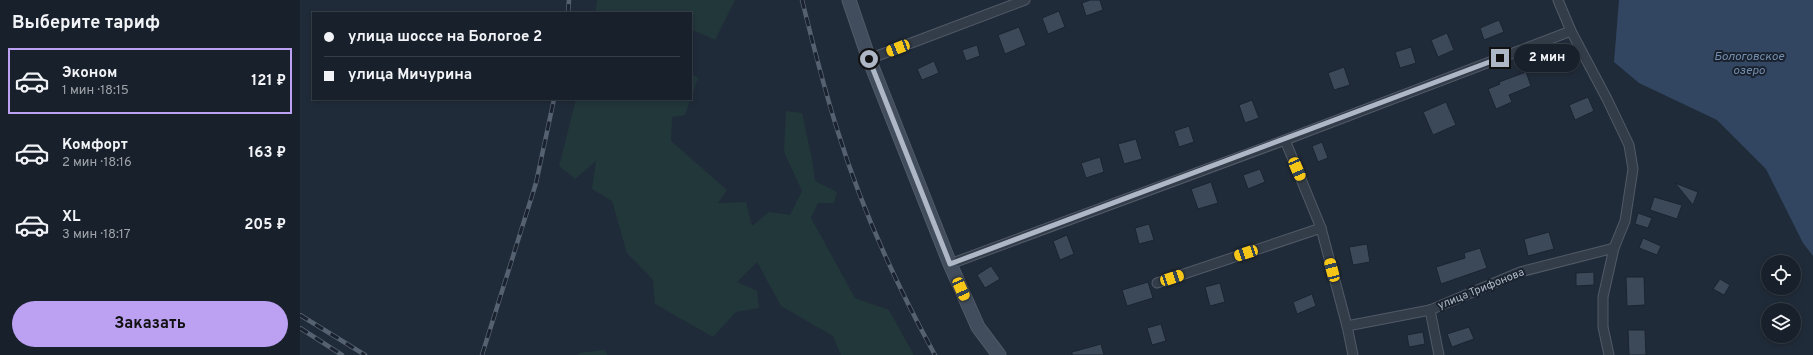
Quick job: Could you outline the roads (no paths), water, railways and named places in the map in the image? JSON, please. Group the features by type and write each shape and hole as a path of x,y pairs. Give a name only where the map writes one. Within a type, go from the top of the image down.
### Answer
{"street":[{"path":"850,0 869,59 950,264 978,327 999,355"},
{"path":"869,59 1024,0"},
{"path":"1558,0 1571,31 1607,99 1629,145 1633,169 1625,221 1614,248 1603,297 1603,327 1609,355"},
{"path":"950,264 1285,140 1571,31"},
{"path":"1285,140 1321,228 1347,326 1353,355"},
{"path":"1157,283 1321,228"},
{"name":"улица Трифонова","path":"1347,326 1430,310 1520,272 1614,248"},
{"path":"1430,310 1439,355"}],"water":[{"name":"Бологовское озеро","path":"1619,0 1813,0 1813,256 1803,243 1766,169 1717,120 1639,83 1614,62"}],"railway":[{"path":"568,12 569,0"},
{"path":"802,0 828,99 847,161 893,274 935,355"},
{"path":"482,355 536,183 554,100"},
{"path":"300,315 365,355"},
{"path":"300,328 342,355"}]}
